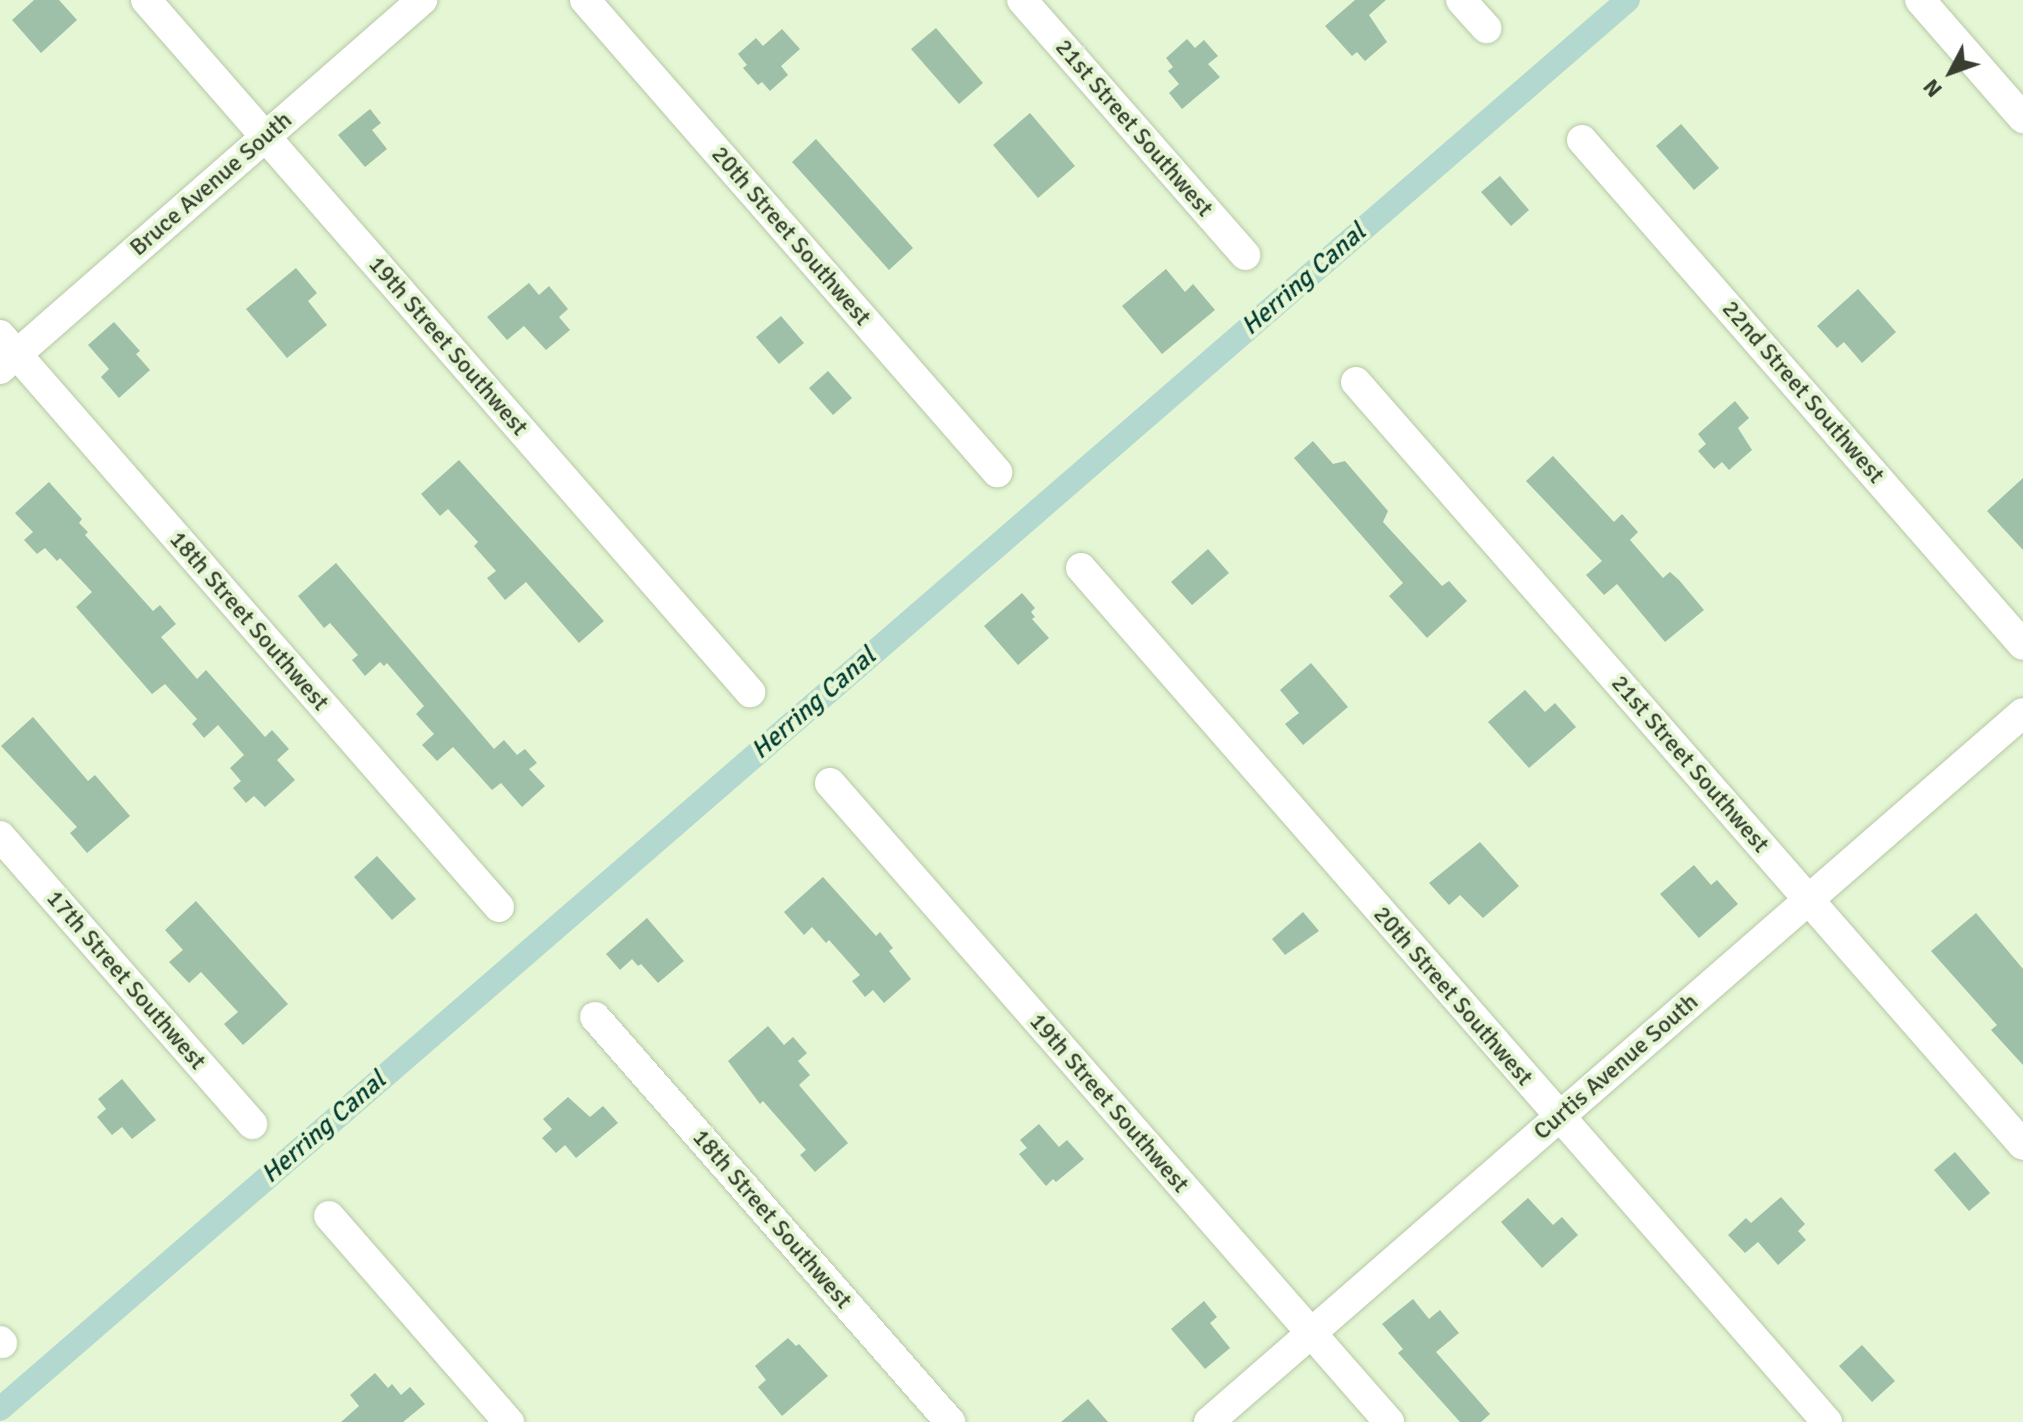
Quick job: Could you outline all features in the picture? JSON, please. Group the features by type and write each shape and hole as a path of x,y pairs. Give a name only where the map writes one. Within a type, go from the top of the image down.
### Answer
{"street":[{"name":"19th Street Southwest","path":"146,0 750,692"},
{"name":"Bruce Avenue South","path":"6,352 266,136 422,0"},
{"name":"20th Street Southwest","path":"585,0 997,472"},
{"name":"21st Street Southwest","path":"1022,0 1245,255"},
{"path":"1461,0 1486,28"},
{"path":"1920,0 2023,118"},
{"name":"22nd Street Southwest","path":"1582,140 2023,645"},
{"name":"18th Street Southwest","path":"6,352 499,907"},
{"name":"21st Street Southwest","path":"1356,382 2023,1145"},
{"name":"20th Street Southwest","path":"1081,568 1827,1422"},
{"name":"Curtis Avenue South","path":"1209,1422 2023,713"},
{"name":"19th Street Southwest","path":"830,783 1389,1422"},
{"name":"17th Street Southwest","path":"0,836 252,1124"},
{"name":"18th Street Southwest","path":"595,1017 950,1422"},
{"path":"329,1216 509,1422"}],"building":[{"path":"34,0 59,0 77,20 41,53 12,20"},
{"path":"1355,0 1386,0 1369,15 1387,42 1365,61 1357,52 1352,56 1325,26"},
{"path":"936,28 983,83 959,104 911,49"},
{"path":"782,29 800,49 781,66 788,75 770,91 762,82 758,85 743,68 747,65 738,54 756,38 763,46"},
{"path":"1187,39 1195,48 1204,40 1218,56 1208,64 1220,77 1182,109 1169,93 1179,84 1168,71 1173,67 1166,58"},
{"path":"370,109 381,123 372,130 387,149 365,167 338,135"},
{"path":"1030,113 1075,166 1038,198 993,145"},
{"path":"1681,124 1719,168 1694,190 1656,146"},
{"path":"816,139 913,248 889,270 792,162"},
{"path":"1500,176 1529,210 1511,226 1481,192"},
{"path":"296,268 317,293 308,301 327,325 287,358 246,309"},
{"path":"1166,269 1185,292 1193,284 1215,310 1162,354 1122,306"},
{"path":"529,283 539,295 549,286 568,309 559,317 570,330 546,350 524,326 507,340 487,317"},
{"path":"1858,289 1896,332 1862,363 1844,342 1837,348 1817,326"},
{"path":"781,316 804,343 779,364 756,337"},
{"path":"114,322 140,351 136,354 150,370 119,398 101,377 109,369 88,345"},
{"path":"828,371 852,398 833,415 809,388"},
{"path":"1735,401 1749,418 1738,428 1752,450 1729,470 1722,462 1714,469 1698,451 1706,444 1698,434"},
{"path":"1313,441 1333,464 1345,461 1388,511 1383,522 1442,586 1449,581 1467,601 1427,638 1389,596 1403,583 1294,458"},
{"path":"1553,456 1614,522 1622,514 1638,532 1630,540 1663,578 1670,572 1704,610 1665,642 1617,584 1604,595 1586,575 1602,561 1526,481"},
{"path":"459,460 604,621 579,643 526,582 505,600 487,578 496,571 474,546 478,542 448,509 440,516 421,494"},
{"path":"2023,478 2023,550 1987,511"},
{"path":"49,482 82,519 79,523 88,532 85,535 153,611 160,605 176,624 161,637 197,679 206,670 265,737 272,730 289,749 277,760 295,780 265,807 254,796 246,803 233,788 241,781 230,768 244,755 218,725 204,738 192,724 197,719 165,684 152,694 76,607 92,592 60,558 57,561 45,548 37,554 24,540 33,532 15,513"},
{"path":"1208,549 1229,573 1192,605 1171,582"},
{"path":"336,563 494,749 504,740 517,755 525,749 537,763 529,769 545,786 522,807 501,783 492,790 453,747 437,761 422,745 434,734 416,714 424,706 387,663 384,666 380,662 365,676 352,660 358,655 330,623 324,628 298,596"},
{"path":"1022,593 1035,608 1031,612 1035,617 1032,619 1049,638 1018,665 984,626"},
{"path":"1311,663 1348,707 1303,745 1285,724 1299,713 1280,690"},
{"path":"1525,690 1545,712 1555,703 1576,727 1529,768 1488,722"},
{"path":"33,717 88,781 95,775 130,816 87,853 70,833 77,827 1,746"},
{"path":"1480,842 1519,886 1483,918 1460,895 1449,905 1429,883"},
{"path":"377,856 416,899 392,920 354,877"},
{"path":"1694,865 1711,885 1717,880 1738,904 1699,938 1660,894"},
{"path":"823,877 876,936 880,932 893,948 889,951 911,979 884,1003 873,990 865,997 852,981 860,975 829,940 826,943 812,927 804,935 784,912"},
{"path":"196,901 288,1004 243,1045 224,1024 238,1012 201,972 189,983 169,962 183,950 165,930"},
{"path":"1303,912 1319,931 1285,955 1272,939"},
{"path":"1976,913 2023,969 2023,1065 1991,1030 1997,1025 1931,951"},
{"path":"647,918 684,961 658,983 641,964 638,966 632,959 620,970 606,954"},
{"path":"768,1026 784,1045 793,1037 807,1053 798,1061 810,1075 799,1085 848,1143 815,1172 800,1155 806,1150 763,1101 760,1104 728,1061"},
{"path":"122,1079 156,1120 132,1139 122,1127 112,1135 97,1117 106,1109 98,1099"},
{"path":"568,1097 590,1117 603,1106 618,1123 576,1158 565,1145 556,1153 542,1138 552,1129 543,1119"},
{"path":"1039,1124 1059,1147 1067,1140 1084,1159 1056,1182 1053,1179 1046,1186 1019,1154 1027,1148 1020,1140"},
{"path":"1955,1152 1990,1193 1969,1211 1934,1170"},
{"path":"1781,1197 1805,1224 1798,1231 1806,1240 1778,1265 1758,1242 1745,1253 1728,1235 1746,1218 1751,1223"},
{"path":"1528,1198 1553,1225 1562,1217 1578,1235 1542,1268 1501,1222"},
{"path":"1413,1299 1429,1319 1440,1310 1459,1333 1436,1352 1490,1414 1481,1422 1460,1422 1398,1353 1403,1349 1382,1324"},
{"path":"1204,1301 1217,1317 1210,1323 1230,1348 1205,1369 1171,1329"},
{"path":"788,1338 796,1346 799,1344 828,1376 782,1416 758,1387 766,1380 755,1366"},
{"path":"1862,1345 1895,1381 1872,1402 1839,1366"},
{"path":"375,1373 388,1388 392,1384 401,1395 410,1387 425,1404 403,1422 341,1422 359,1406 350,1395"},
{"path":"1088,1399 1108,1422 1061,1422"}],"waterway":[{"name":"Herring Canal","path":"0,1409 1628,0"}]}
